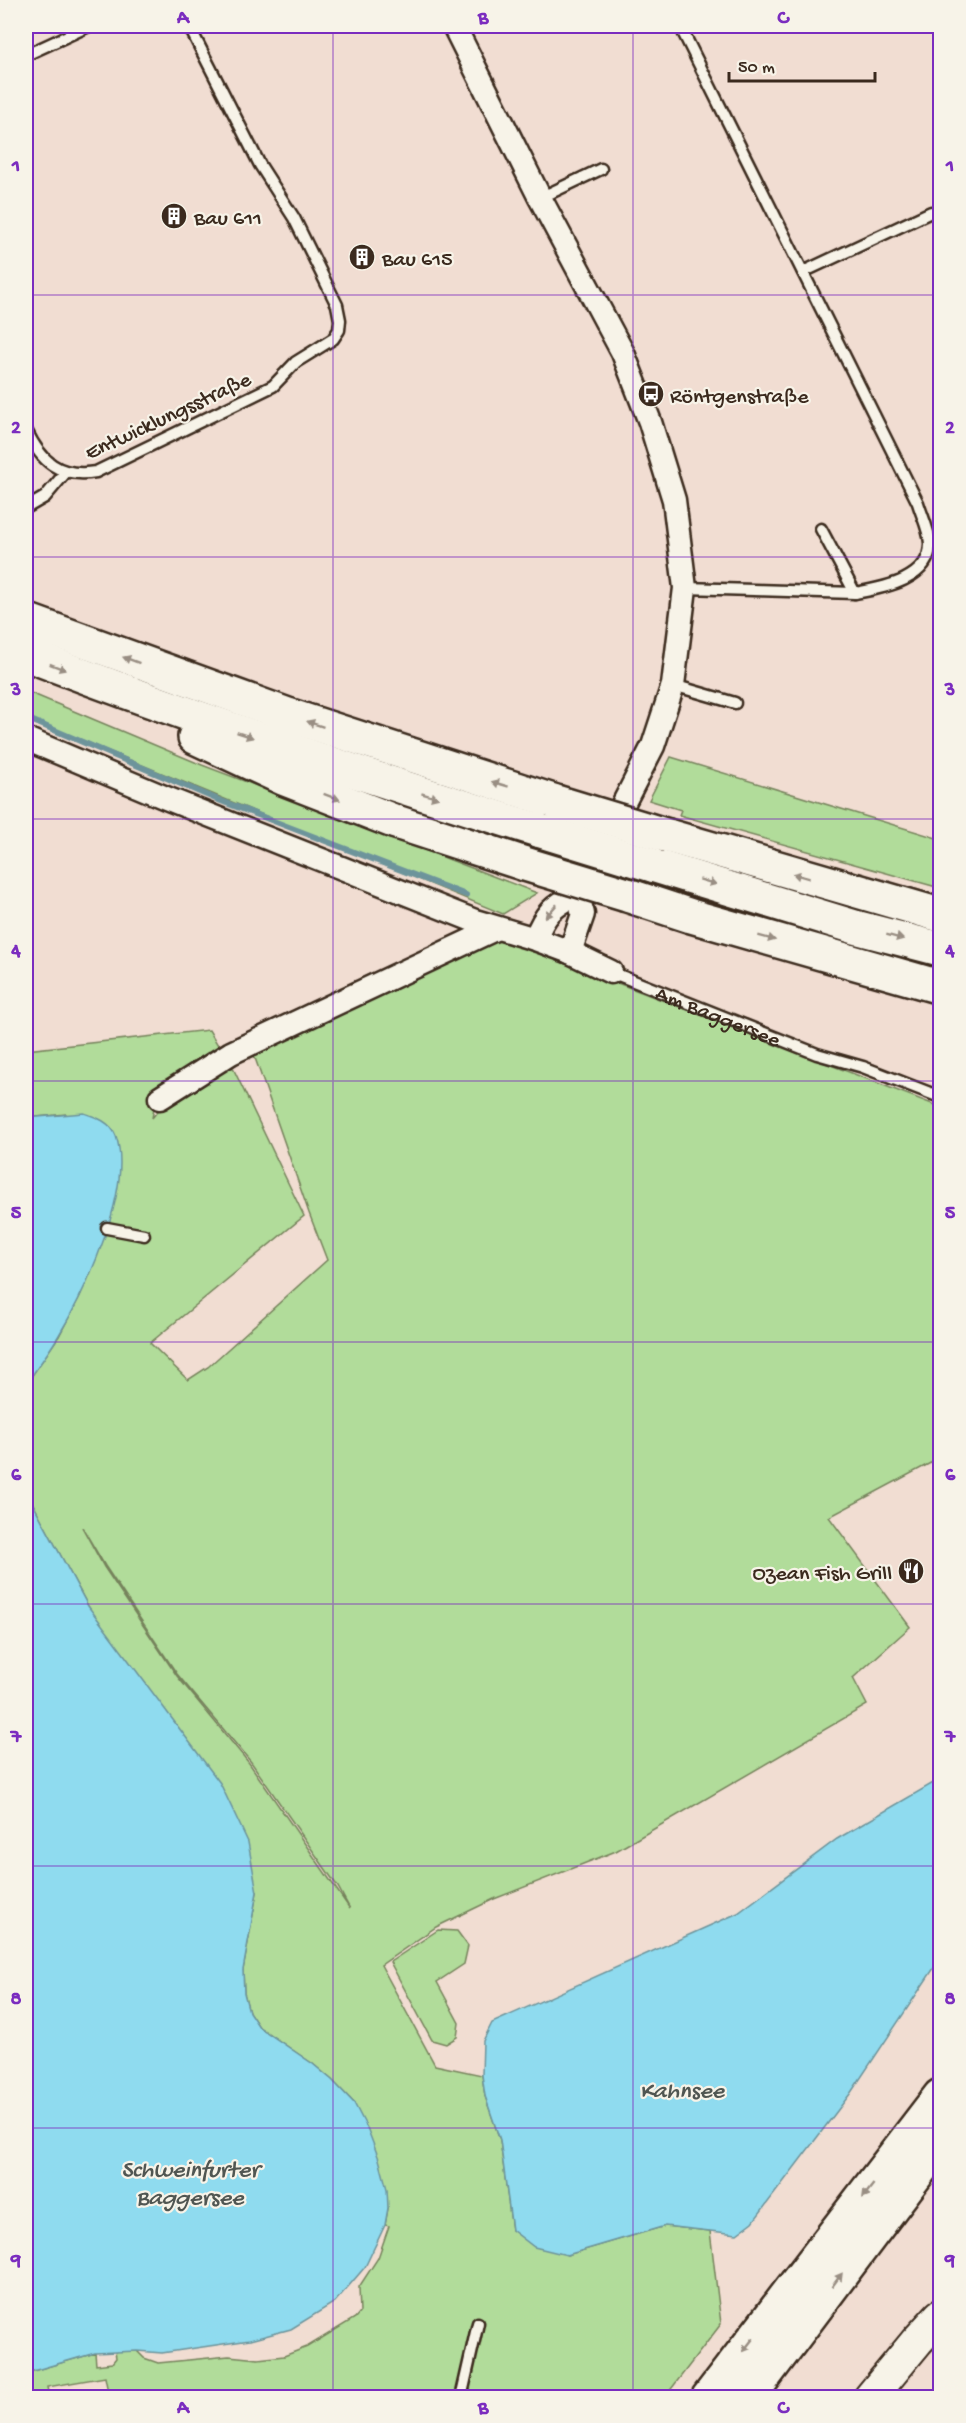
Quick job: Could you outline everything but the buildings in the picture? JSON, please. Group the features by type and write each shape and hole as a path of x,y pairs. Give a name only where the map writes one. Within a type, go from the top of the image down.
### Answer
{"highway":[{"path":"26,620 299,719 556,802 940,915"},
{"path":"26,654 271,744 541,831 855,927 940,950"},
{"path":"91,679 183,732 283,778 396,822 690,916 932,986"},
{"path":"708,2397 940,2096"},
{"path":"747,2397 940,2143"}],"main road":[{"path":"870,2397 916,2341 940,2316"}],"street":[{"path":"454,26 540,198 623,353 641,398 674,500 685,588 673,685 653,746 577,894 556,904 542,921 535,939"},
{"name":"Am Baggersee","path":"26,739 475,921 570,952 611,972"},
{"path":"570,952 583,914 577,894"},
{"path":"160,1098 231,1053 497,928"}],"lane":[{"path":"26,55 89,26"},
{"name":"Entwicklungsstraße","path":"26,430 42,458 54,466 66,472 82,474 96,472 273,386 296,362 333,339 339,330 337,305 294,218 260,165 189,26"},
{"path":"680,26 918,503 930,544 924,567 916,573 877,589 855,593 685,588"},
{"path":"540,198 601,169"},
{"path":"803,272 931,212"},
{"path":"26,508 45,497 66,472"},
{"path":"821,529 855,593"},
{"path":"928,557 940,550"},
{"path":"673,685 735,703"},
{"name":"Am Baggersee","path":"611,972 817,1054 863,1067 940,1097"},
{"path":"107,1228 144,1235"},
{"path":"461,2397 478,2323"}],"green space":[{"path":"26,691 202,765 537,893 503,914 26,717"},
{"path":"671,757 940,839 940,888 679,815 681,810 649,800"},
{"path":"495,936 940,1107 940,1458 829,1517 910,1627 853,1678 867,1705 616,1851 494,1899 436,1927 381,1965 435,2065 482,2075 485,2096 500,2140 512,2230 567,2255 665,2226 710,2231 721,2324 665,2397 116,2398 115,2391 108,2392 105,2377 47,2387 49,2397 26,2397 26,2373 95,2353 96,2365 112,2363 116,2358 115,2351 137,2351 144,2358 158,2363 229,2356 258,2359 284,2356 307,2347 355,2318 360,2312 359,2287 378,2258 389,2226 385,2225 388,2208 354,2103 313,2064 259,2027 249,2012 244,1993 243,1970 257,1892 88,1606 26,1491 26,1384 59,1336 80,1296 107,1228 117,1190 119,1160 66,1114 26,1118 26,1050 209,1030 225,1057 158,1088 152,1118 171,1095 229,1063 232,1066 304,1216 150,1343 188,1380 208,1367 327,1260 254,1055 263,1041","holes":["82,1527 105,1566 177,1674 251,1762 338,1887 350,1909 249,1763 177,1676 104,1567"]},
{"path":"438,1930 457,1931 468,1946 464,1964 437,1982 459,2023 457,2037 446,2044 432,2040 390,1962"}],"water":[{"path":"84,1113 107,1124 116,1136 120,1157 113,1210 94,1266 70,1316 26,1384 26,1118"},
{"name":"Schweinfurter Baggersee","path":"26,1491 88,1606 220,1783 248,1842 257,1892 243,1970 244,1993 249,2012 259,2027 313,2064 354,2103 379,2159 387,2189 388,2208 385,2225 365,2267 335,2302 291,2329 250,2340 162,2353 137,2351 95,2353 26,2373"},
{"name":"Kahnsee","path":"940,1779 940,1959 850,2094 753,2222 737,2234 665,2226 567,2255 534,2247 512,2230 500,2140 485,2096 482,2075 483,2041 492,2023 738,1913 837,1839"}],"waterway":[{"path":"26,718 216,799 466,895"}],"place":[{"name":"Bau 611","path":"174,216"},
{"name":"Bau 615","path":"362,257"},
{"name":"Röntgenstraße","path":"651,394"},
{"name":"Ozean Fish Grill","path":"911,1571"}]}
